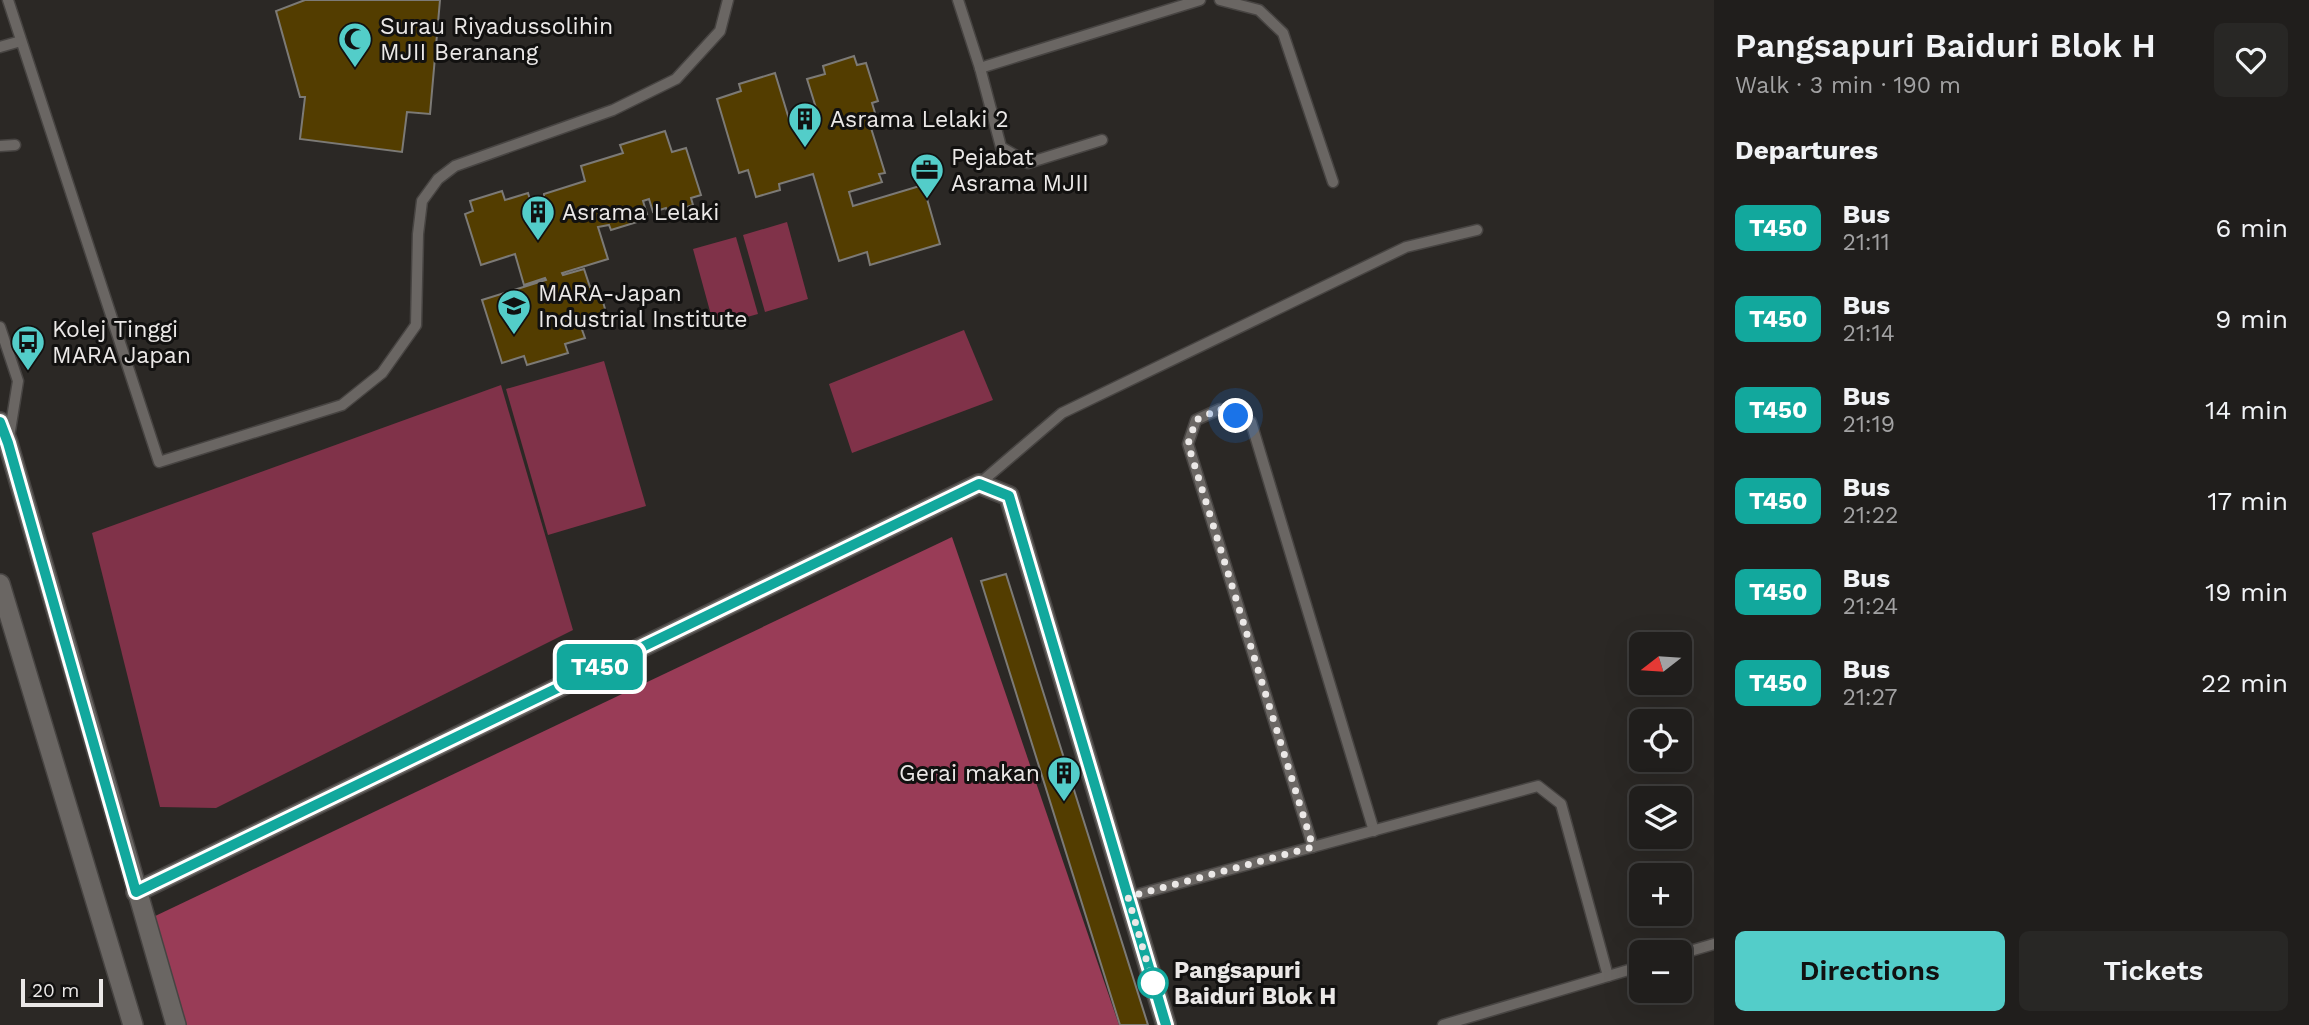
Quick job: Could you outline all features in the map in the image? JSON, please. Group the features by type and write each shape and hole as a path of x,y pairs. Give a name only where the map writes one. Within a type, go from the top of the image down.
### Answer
{"street":[{"path":"0,422 176,1025"},
{"path":"136,892 979,484 1009,496 1166,1025"},
{"path":"0,584 133,1025"}],"lane":[{"path":"8,0 159,462 342,405 382,373 416,325 418,234 422,201 438,179 455,166 613,110 676,79 720,31 729,0"},
{"path":"958,0 1001,147 1028,163 1102,140"},
{"path":"980,68 1200,0"},
{"path":"1220,0 1259,10 1283,33 1333,182"},
{"path":"0,47 21,41"},
{"path":"0,146 15,145"},
{"path":"979,484 1062,413 1406,247 1477,230"},
{"path":"0,327 18,381 8,443"},
{"path":"1313,847 1188,444 1196,420 1220,409 1251,422 1374,831"},
{"path":"1128,897 1538,786 1561,804 1608,976"},
{"path":"1692,950 1714,944"},
{"path":"1443,1025 1629,970"}],"shaded area":[{"path":"787,222 808,299 765,312 743,235"},
{"path":"736,237 758,314 714,326 693,249"},
{"path":"964,330 993,400 852,453 829,384"},
{"path":"604,361 646,506 548,535 506,389"},
{"path":"501,385 573,630 216,808 160,807 92,533"},
{"path":"952,537 1119,1025 186,1025 151,918"}],"building":[{"path":"305,0 440,0 430,114 407,112 402,152 300,139 305,97 300,97 276,11"},
{"name":"Asrama Lelaki 2","path":"854,56 857,65 866,63 878,101 872,103 879,126 871,128 885,173 879,174 882,182 849,192 853,206 923,185 940,244 870,265 867,252 839,261 813,174 779,184 780,190 756,197 748,170 739,173 717,99 741,91 739,84 775,73 789,119 817,111 807,79 825,74 823,66"},
{"name":"Asrama Lelaki","path":"665,131 672,152 686,148 701,195 691,198 693,205 668,213 666,208 653,212 649,199 643,201 647,214 636,217 637,222 611,230 609,225 598,227 608,259 562,273 563,275 584,269 590,287 598,284 607,316 580,324 585,338 565,344 568,353 527,365 524,356 502,363 482,300 546,280 545,278 524,285 515,254 481,265 465,214 473,211 470,201 502,191 505,200 528,193 531,203 544,199 544,194 585,181 581,166 623,153 620,145"},
{"name":"Gerai makan","path":"1006,574 1148,1025 1120,1025 981,581"}],"bus line":[{"name":"T450","path":"0,422 136,892 979,484 1009,496 1166,1025"}],"place":[{"name":"Surau Riyadussolihin MJII Beranang","path":"355,69"},
{"name":"Asrama Lelaki 2","path":"805,149"},
{"name":"Pejabat Asrama MJII","path":"927,200"},
{"name":"Asrama Lelaki","path":"538,242"},
{"name":"MARA-Japan Industrial Institute","path":"514,336"},
{"name":"Kolej Tinggi MARA Japan","path":"28,372"},
{"name":"Gerai makan","path":"1064,803"},
{"name":"Pangsapuri Baiduri Blok H","path":"1153,983"}],"route":[{"path":"1153,983 1128,897 1313,847 1188,444 1196,420 1220,409 1236,416"}]}
